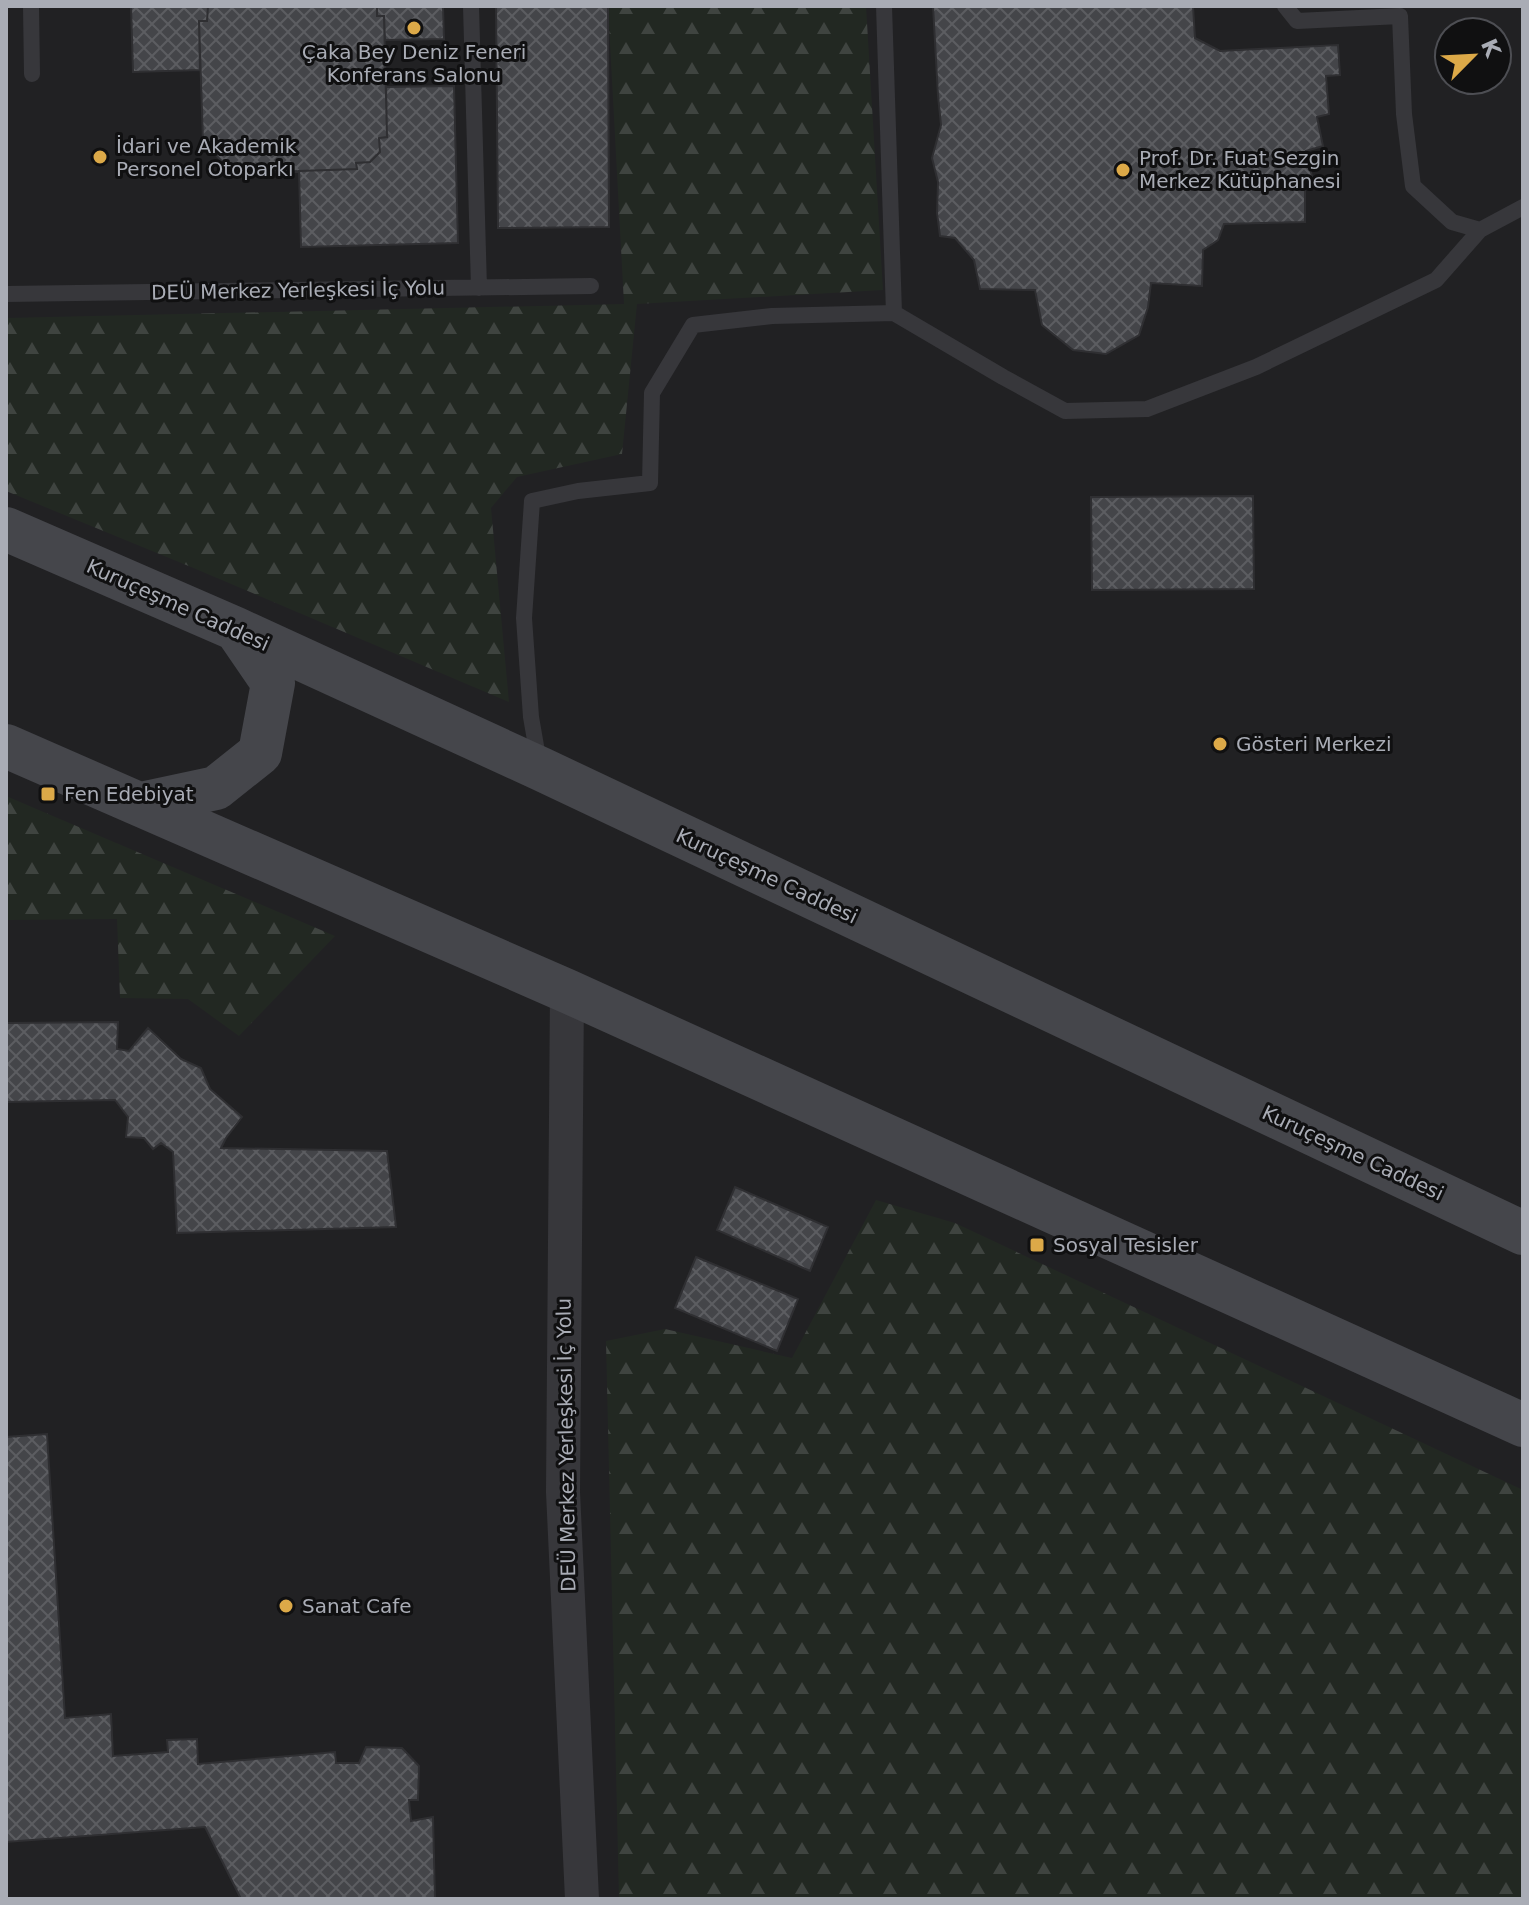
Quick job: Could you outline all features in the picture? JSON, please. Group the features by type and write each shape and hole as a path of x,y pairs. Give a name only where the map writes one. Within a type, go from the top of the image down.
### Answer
{"street":[{"name":"Kuruçeşme Caddesi","path":"6,529 236,629 541,769 1523,1233"},
{"path":"141,804 216,788 260,753 273,683 236,629"},
{"path":"6,746 567,991 1523,1425"},
{"name":"DEÜ Merkez Yerleşkesi İç Yolu","path":"567,991 563,1492 582,1899"}],"lane":[{"path":"31,6 32,74"},
{"path":"471,6 479,288"},
{"path":"884,6 894,313"},
{"path":"1285,6 1297,21 1400,16 1404,114 1413,186 1452,222 1480,230"},
{"path":"541,769 531,717 524,618 532,501 578,491 650,483 652,393 693,325 772,316 894,313 1065,411 1147,409 1256,367 1436,280 1480,230 1523,207"},
{"name":"DEÜ Merkez Yerleşkesi İç Yolu","path":"6,294 591,286"}],"shaded area":[{"path":"6,6 1523,6 1523,1899 6,1899"}],"green space":[{"path":"608,6 866,6 883,290 637,304 622,454 517,477 491,508 509,702 6,491 6,318 624,304"},
{"path":"6,796 335,936 239,1036 188,999 120,998 117,919 6,920"},
{"path":"876,1200 955,1223 1523,1490 1523,1899 619,1899 606,1341 665,1329 792,1358"}],"building":[{"path":"131,6 208,6 207,21 199,21 200,70 133,72"},
{"path":"208,6 377,6 377,16 384,16 387,137 379,138 380,152 370,162 356,163 357,169 237,173 237,164 225,165 213,152 213,142 203,142 199,21 207,21"},
{"name":"Çaka Bey Deniz Feneri Konferans Salonu","path":"377,6 443,6 444,39 385,40 384,16 377,16"},
{"path":"496,6 608,6 609,227 498,228"},
{"name":"Prof. Dr. Fuat Sezgin Merkez Kütüphanesi","path":"933,6 1193,6 1195,38 1220,51 1338,45 1340,75 1326,76 1329,114 1317,117 1323,146 1306,151 1314,185 1305,189 1305,222 1224,224 1218,240 1203,250 1202,286 1151,283 1148,307 1139,335 1106,354 1073,350 1042,325 1035,290 980,289 974,260 955,238 940,236 938,182 932,158 941,125"},
{"path":"454,86 458,243 301,247 299,171 357,169 356,163 370,162 380,152 379,138 387,137 386,87"},
{"path":"1253,496 1254,589 1092,590 1091,497"},
{"path":"118,1022 117,1049 129,1051 148,1028 181,1059 201,1068 210,1089 242,1117 221,1148 387,1151 396,1227 177,1233 173,1152 161,1143 153,1149 144,1138 126,1137 128,1117 115,1100 6,1102 6,1023"},
{"path":"735,1187 828,1227 810,1271 717,1230"},
{"path":"696,1257 798,1299 777,1351 675,1308"},
{"path":"47,1434 65,1718 111,1714 113,1756 168,1752 167,1740 197,1739 198,1764 335,1752 336,1763 359,1763 366,1747 402,1748 419,1766 418,1800 409,1800 411,1821 433,1817 435,1899 241,1899 205,1827 6,1842 6,1437"}],"place":[{"name":"Çaka Bey Deniz Feneri Konferans Salonu","path":"414,28"},
{"name":"İdari ve Akademik Personel Otoparkı","path":"100,157"},
{"name":"Prof. Dr. Fuat Sezgin Merkez Kütüphanesi","path":"1123,170"},
{"name":"Gösteri Merkezi","path":"1220,744"},
{"name":"Fen Edebiyat","path":"48,794"},
{"name":"Sosyal Tesisler","path":"1037,1245"},
{"name":"Sanat Cafe","path":"286,1606"}]}
